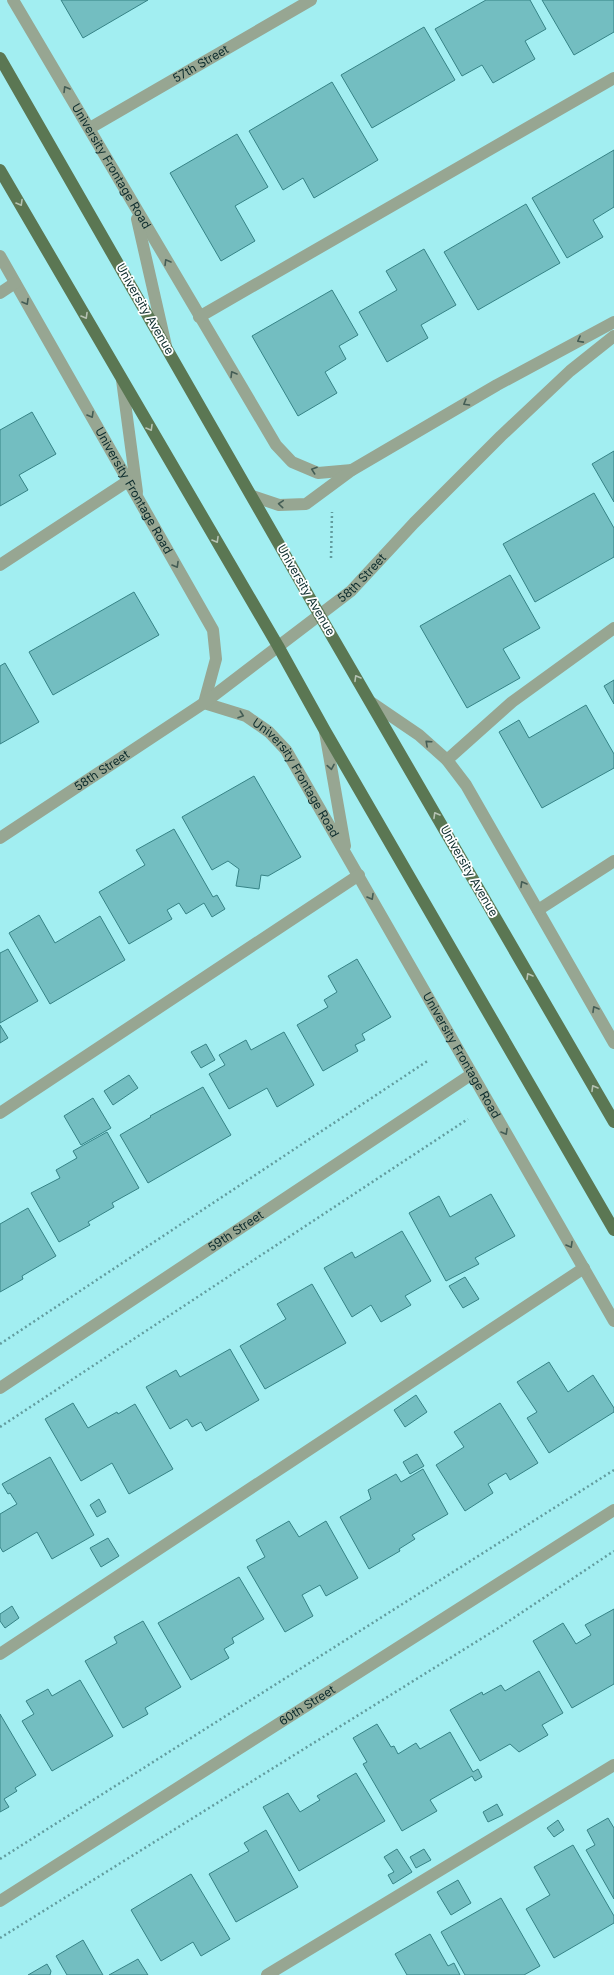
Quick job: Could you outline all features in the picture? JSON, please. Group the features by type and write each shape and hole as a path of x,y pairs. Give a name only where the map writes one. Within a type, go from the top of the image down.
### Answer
{"main road":[{"name":"University Avenue","path":"0,58 319,614 614,1122"},
{"path":"0,170 278,646 324,729 614,1230"}],"street":[{"name":"University Frontage Road","path":"13,0 276,445 292,462 318,473 352,470"},
{"name":"57th Street","path":"90,128 311,0"},
{"path":"200,317 614,78"},
{"path":"135,208 167,347"},
{"name":"University Frontage Road","path":"0,256 213,630 216,660 204,703 246,716 269,732 286,750 614,1321"},
{"path":"0,293 15,282"},
{"path":"252,496 279,505 306,504 352,470 497,385 614,322"},
{"name":"58th Street","path":"0,838 204,703 351,591 414,522 553,387 570,371 614,336"},
{"path":"122,380 138,498"},
{"path":"0,565 128,481"},
{"path":"447,760 512,702 614,628"},
{"path":"372,703 419,735 447,760 466,785 614,1043"},
{"path":"324,729 347,855"},
{"path":"538,910 614,861"},
{"path":"0,1113 359,876"},
{"name":"59th Street","path":"0,1388 472,1074"},
{"path":"0,1654 584,1268"},
{"name":"60th Street","path":"0,1901 614,1510"},
{"path":"267,1975 614,1765"}],"path":[{"path":"331,558 332,511"},
{"path":"0,1344 428,1060"},
{"path":"0,1427 468,1119"},
{"path":"0,1859 614,1470"},
{"path":"0,1938 500,1627 614,1551"}],"building":[{"path":"61,0 148,0 83,38"},
{"path":"486,0 530,0 546,29 525,41 535,59 493,83 482,65 462,76 435,29"},
{"path":"542,0 614,0 614,32 574,55"},
{"path":"424,27 455,80 372,128 341,75"},
{"path":"332,82 378,160 314,198 303,178 283,190 249,131"},
{"path":"237,134 268,187 235,206 255,241 221,261 170,173"},
{"path":"614,150 614,207 593,220 603,237 567,258 532,198"},
{"path":"526,204 560,263 478,310 444,252"},
{"path":"424,249 456,305 421,325 428,338 387,362 359,312 397,290 386,271"},
{"path":"332,290 358,335 339,346 346,359 325,372 337,393 298,416 252,336"},
{"path":"32,412 56,454 19,475 28,490 0,506 0,430"},
{"path":"614,451 614,502 592,464"},
{"path":"594,493 614,528 614,557 535,602 503,544"},
{"path":"510,575 540,628 503,649 520,678 467,708 420,626"},
{"path":"134,592 159,635 53,695 29,652"},
{"path":"5,663 39,722 0,744 0,666"},
{"path":"614,680 614,704 604,686"},
{"path":"586,705 614,754 614,768 542,808 499,732 519,720 529,738"},
{"path":"254,776 301,857 268,876 261,875 259,889 236,886 239,869 228,861 212,870 182,817"},
{"path":"174,829 213,897 217,895 225,909 212,917 204,903 186,914 179,903 167,910 172,919 129,944 99,892 145,865 136,850"},
{"path":"39,915 55,943 100,916 125,960 50,1004 9,933"},
{"path":"8,949 38,1001 0,1023 0,953"},
{"path":"357,959 391,1017 362,1034 365,1040 355,1045 358,1051 323,1071 297,1025 328,1007 324,1000 337,992 328,976"},
{"path":"0,1025 8,1038 0,1043"},
{"path":"284,1032 314,1085 277,1107 267,1088 229,1109 209,1074 225,1065 219,1055 246,1040 251,1050"},
{"path":"206,1044 215,1060 201,1068 191,1052"},
{"path":"129,1075 138,1088 113,1105 104,1091"},
{"path":"203,1087 231,1135 148,1183 120,1135 151,1117 150,1116"},
{"path":"93,1098 111,1128 81,1145 64,1116"},
{"path":"107,1132 139,1188 112,1203 114,1207 88,1222 90,1225 59,1242 31,1193 60,1178 56,1170 77,1158 73,1151"},
{"path":"491,1194 515,1236 475,1258 479,1264 446,1281 409,1213 439,1196 450,1217"},
{"path":"28,1208 56,1256 22,1276 23,1279 0,1292 0,1224"},
{"path":"402,1231 431,1281 405,1296 411,1305 381,1322 371,1305 352,1317 324,1268 352,1252 355,1258"},
{"path":"465,1277 479,1299 463,1308 449,1286"},
{"path":"312,1284 346,1343 265,1389 240,1346 286,1319 277,1304"},
{"path":"230,1349 259,1400 206,1431 201,1422 192,1427 187,1419 170,1429 146,1387 176,1370 180,1377"},
{"path":"549,1362 568,1392 593,1375 614,1408 614,1412 549,1453 527,1418 537,1412 517,1382"},
{"path":"416,1395 427,1412 405,1427 394,1410"},
{"path":"73,1403 88,1428 135,1404 173,1469 129,1494 112,1463 81,1481 45,1419"},
{"path":"500,1403 538,1463 510,1480 506,1473 488,1484 493,1493 465,1511 436,1465 464,1447 454,1432"},
{"path":"417,1454 424,1466 410,1474 403,1462"},
{"path":"50,1457 94,1535 52,1559 37,1532 3,1552 0,1547 0,1514 17,1504 2,1484"},
{"path":"423,1469 448,1514 412,1535 415,1539 399,1549 400,1551 369,1569 340,1517 371,1499 368,1490 396,1474 401,1482"},
{"path":"99,1499 106,1512 97,1517 90,1505"},
{"path":"289,1521 299,1537 326,1521 358,1578 326,1596 320,1585 302,1595 313,1616 285,1632 247,1567 265,1557 256,1540"},
{"path":"108,1538 119,1556 101,1567 90,1548"},
{"path":"239,1577 264,1619 232,1638 234,1643 224,1649 229,1658 191,1680 158,1623"},
{"path":"12,1606 19,1618 5,1628 0,1621 0,1614"},
{"path":"614,1609 614,1684 572,1708 533,1641 563,1623 576,1644 591,1635 585,1625"},
{"path":"143,1621 181,1687 145,1708 148,1714 123,1728 85,1661 117,1643 114,1637"},
{"path":"539,1671 563,1713 542,1725 548,1735 519,1752 510,1744 480,1761 450,1710 482,1692 483,1695 501,1685 505,1691"},
{"path":"80,1680 113,1736 52,1771 22,1721 34,1714 26,1701 48,1689 52,1696"},
{"path":"0,1714 36,1775 15,1788 17,1791 4,1799 9,1807 0,1812"},
{"path":"377,1724 391,1747 394,1746 398,1754 416,1743 420,1749 450,1732 473,1772 478,1769 482,1777 475,1781 472,1776 430,1800 437,1811 402,1831 363,1764 367,1762 353,1738"},
{"path":"356,1773 385,1821 299,1871 263,1807 288,1793 300,1812 320,1800 317,1796"},
{"path":"497,1804 503,1815 488,1822 483,1812"},
{"path":"608,1818 614,1828 614,1899 586,1850 595,1845 587,1830"},
{"path":"558,1820 564,1830 554,1837 547,1828"},
{"path":"266,1830 298,1887 236,1922 209,1874 249,1851 244,1843"},
{"path":"573,1845 614,1916 614,1923 554,1958 526,1909 550,1895 534,1867"},
{"path":"397,1849 412,1872 393,1884 388,1875 394,1872 384,1857"},
{"path":"424,1849 431,1860 416,1868 410,1857"},
{"path":"191,1874 230,1939 201,1956 193,1942 161,1961 131,1910"},
{"path":"458,1880 471,1903 451,1915 437,1892"},
{"path":"501,1898 540,1966 524,1975 465,1975 441,1932"},
{"path":"430,1934 448,1966 454,1963 460,1975 407,1975 395,1954"},
{"path":"83,1940 103,1975 67,1975 56,1956"},
{"path":"138,1959 148,1975 109,1975"},
{"path":"47,1964 51,1971 50,1975 28,1975"}]}
